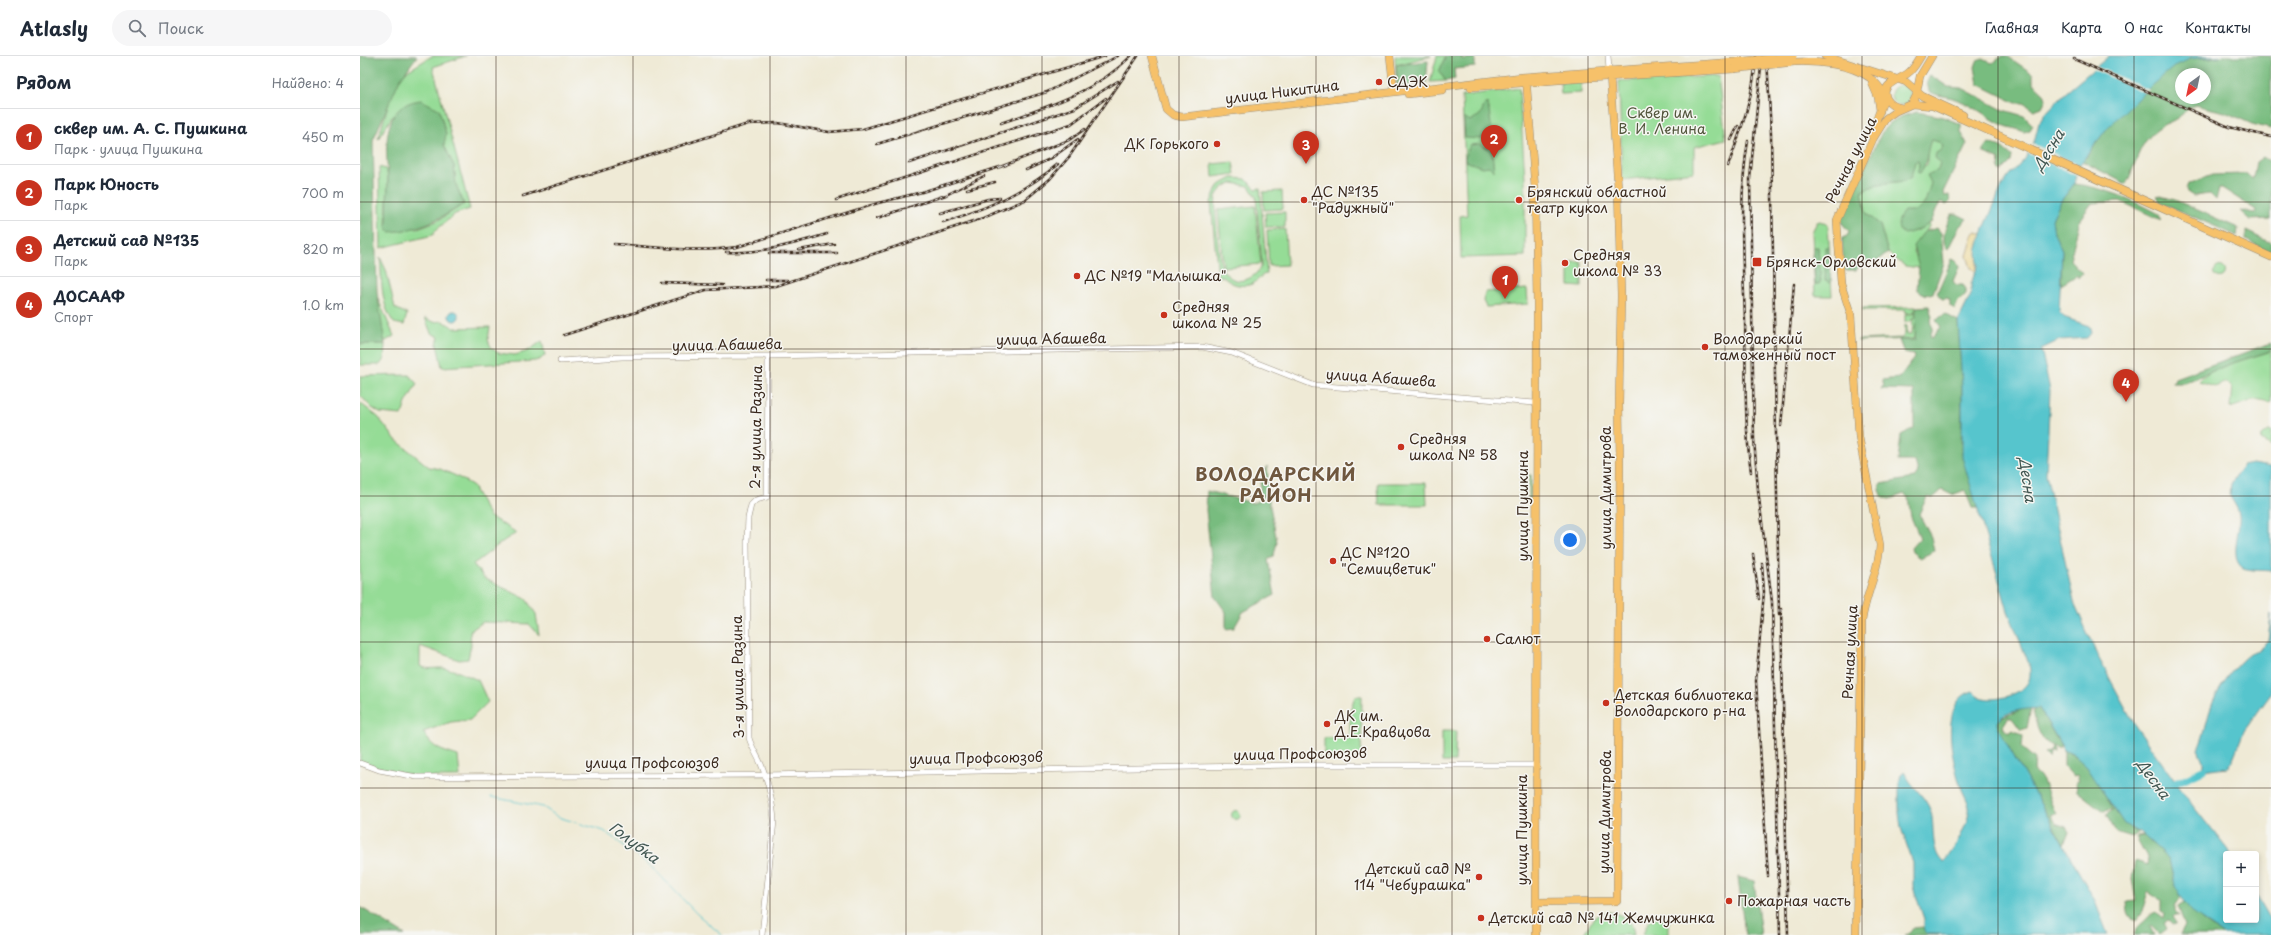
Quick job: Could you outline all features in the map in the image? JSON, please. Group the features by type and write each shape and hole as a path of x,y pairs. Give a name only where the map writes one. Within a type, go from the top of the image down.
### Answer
{"main road":[{"name":"улица Никитина","path":"1152,56 1165,106 1173,115 1182,118 1394,91 1527,79 1734,66 1795,58 1821,62 1854,71"},
{"path":"1390,56 1394,91"},
{"path":"1825,56 1906,82 1916,91 1966,119"},
{"path":"1885,95 1887,86 1908,73 1921,56"},
{"path":"1912,104 1920,76 1932,56"},
{"path":"1854,71 1871,78 1890,103 1902,108 1912,104 1933,106 1966,119 2271,257"},
{"path":"1854,71 1872,83 1881,112"},
{"name":"улица Димитрова","path":"1536,902 1617,901 1620,464 1619,404 1621,296 1618,188 1609,73"},
{"name":"улица Пушкина","path":"1527,79 1535,193 1537,297 1535,403 1536,935"},
{"name":"Речная улица","path":"1847,303 1840,295 1838,288 1833,218 1881,112 1885,95"},
{"name":"Речная улица","path":"1856,935 1862,620 1863,606 1879,558 1880,545 1869,499 1859,437 1852,330 1847,303 1841,284 1837,244 1837,216 1881,124 1891,114 1902,108"}],"street":[{"name":"улица Димитрова","path":"1608,56 1609,73"},
{"name":"улица Абашева","path":"560,361 622,357 768,356 1202,347 1232,353 1313,385 1535,403"},
{"name":"2-я улица Разина","path":"767,497 768,356"},
{"name":"3-я улица Разина","path":"762,935 774,822 773,807 761,764 752,749 749,738 747,542 751,505 756,500 767,497"},
{"name":"улица Профсоюзов","path":"360,763 379,770 417,777 763,775 818,772 1298,765 1535,765"}],"green space":[{"path":"360,56 417,56 399,81 373,140 377,293 385,344 360,344"},
{"path":"432,56 466,56 433,67 470,209 455,214 435,231 433,235 381,248 379,167 386,169 388,177 386,227 418,228 437,221 464,204 456,185 454,166 444,145 445,134 442,119 392,117 378,139 396,78"},
{"path":"1395,56 1431,56 1396,65 1398,86 1396,84"},
{"path":"1437,56 1446,56 1439,72 1446,81 1430,82"},
{"path":"1446,56 1463,56 1461,59 1475,58 1475,67 1454,69 1455,79 1446,81 1439,72"},
{"path":"2002,56 2007,56 2033,74 2033,83 2044,93 2046,99 2042,107 2034,110 2024,103 2016,103 1978,84 1975,67 1977,61 1983,59 1992,63"},
{"path":"2220,56 2271,56 2271,129 2252,124 2225,112 2195,105 2158,129 2149,137 2137,157 2126,184 2082,161 2104,131 2144,90 2166,72 2184,60 2193,58 2211,58"},
{"path":"1428,61 1426,83 1398,86 1396,65"},
{"path":"1930,75 1948,87 1962,88 2003,110 2024,116 2033,125 2030,130 2024,132 2001,124 1962,101 1932,93 1929,91 1927,82"},
{"name":"Сквер им. В. И. Ленина","path":"1718,76 1726,139 1694,147 1694,172 1622,180 1619,81"},
{"path":"1581,82 1581,93 1561,94 1560,83"},
{"path":"1901,85 1908,88 1911,95 1908,102 1901,105 1894,102 1891,95 1894,88"},
{"path":"1519,88 1525,178 1525,256 1461,258 1460,216 1467,215 1462,96"},
{"path":"421,100 439,109 446,134 444,145 454,166 456,185 464,204 429,223 410,229 390,232 386,227 388,183 387,141 389,129 392,118 399,110 408,103"},
{"path":"1488,103 1492,132 1481,139 1465,138 1464,117 1470,121 1480,115 1485,104"},
{"path":"1917,112 1940,116 1961,124 1961,132 1967,144 1943,192 1944,196 1949,195 1950,202 1946,205 1942,202 1940,204 1936,209 1931,222 1926,226 1904,234 1899,230 1899,220 1904,211 1917,211 1925,203 1931,183 1927,175 1938,170 1940,162 1935,158 1936,153 1941,150 1943,146 1939,142 1931,140 1926,161 1920,173 1917,172 1919,166 1918,161 1915,162 1911,177 1904,181 1878,184 1862,191 1866,213 1880,225 1888,253 1876,262 1863,263 1856,270 1844,270 1842,239 1847,236 1849,231 1839,220 1882,132 1893,121"},
{"path":"1931,140 1939,142 1943,146 1940,164 1939,168 1934,173 1925,202 1917,210 1911,212 1913,232 1930,222 1913,252 1918,260 1919,268 1905,266 1888,253 1880,225 1866,213 1862,191 1878,184 1904,181 1915,162 1918,161 1919,166 1927,165 1927,150"},
{"path":"1989,143 2001,147 2012,156 2011,162 2001,172 1999,169 2000,160 1982,152"},
{"path":"1480,144 1492,150 1494,171 1489,166 1482,167 1465,161 1470,145"},
{"path":"2263,157 2271,162 2271,219 2250,220 2240,211 2255,213 2256,210 2222,188 2219,188 2216,200 2210,194 2193,196 2187,192 2186,189 2188,184 2212,175 2245,174 2253,179 2256,162"},
{"path":"1233,162 1235,174 1213,177 1212,164"},
{"path":"1232,178 1246,179 1256,189 1260,188 1267,274 1263,275 1252,284 1244,286 1229,281 1223,276 1218,277 1211,202 1218,186","holes":["1232,183 1249,186 1256,197 1262,264 1254,275 1243,280 1237,280 1231,278 1222,268 1216,221 1216,197 1222,188"]},
{"path":"2074,184 2107,191 2129,199 2159,214 2161,220 2120,201 2092,203 2080,219 2070,260 2082,273 2078,278 2077,275 2061,285 2062,251 2054,233 2052,219 2061,201"},
{"path":"1282,191 1283,209 1264,210 1263,192"},
{"path":"2157,195 2175,200 2238,228 2237,236 2160,202"},
{"path":"1255,206 1261,264 1223,267 1218,210"},
{"path":"1285,212 1285,227 1266,227 1265,213"},
{"path":"1952,214 1957,214 1967,219 1959,227 1948,249 1945,246 1944,237 1946,227"},
{"path":"1820,221 1828,225 1832,296 1815,296 1812,232 1817,222"},
{"path":"1937,228 1941,233 1944,263 1933,293 1925,295 1917,289 1919,268 1913,246 1924,232"},
{"path":"1285,229 1287,265 1269,266 1267,230"},
{"path":"2246,231 2271,243 2271,252 2246,240"},
{"path":"1813,247 1818,247 1821,281 1819,284 1815,284"},
{"path":"1825,247 1829,247 1831,283 1825,281"},
{"path":"380,257 386,270 395,308 407,314 404,325 394,323 386,308 382,291"},
{"path":"1952,259 1956,261 1959,267 1953,281 1956,285 1963,285 1966,289 1966,294 1958,301 1955,309 1950,306 1950,301 1948,298 1942,299 1937,293"},
{"path":"1569,262 1582,262 1582,287 1569,286"},
{"path":"2218,267 2222,267 2224,268 2224,276 2218,277 2215,274 2215,270"},
{"path":"1527,289 1528,304 1486,307 1483,301 1485,292"},
{"path":"375,292 394,336 386,341 380,342"},
{"path":"1929,306 1932,317 1930,322 1933,328 1930,336 1932,338 1941,327 1936,320 1945,314 1958,321 1962,386 1961,451 1978,508 1972,508 1965,490 1952,495 1942,490 1933,498 1927,497 1919,514 1931,537 1934,551 1920,558 1912,552 1911,548 1920,538 1911,517 1908,497 1904,494 1890,499 1883,498 1880,490 1880,484 1914,478 1918,472 1915,461 1898,461 1901,435 1914,428 1914,390 1881,389 1884,385 1882,380 1899,378 1914,358 1913,355 1904,353 1899,340 1915,340 1916,307"},
{"path":"1916,307 1915,339 1858,341 1902,338 1905,334 1905,325 1907,326 1907,334 1912,334 1913,317 1911,322 1905,322 1905,314 1914,314 1914,310 1913,313 1905,313 1905,310 1863,310 1863,308"},
{"path":"425,318 434,322 443,321 454,328 490,327 488,340 491,347 498,353 515,355 528,351 542,341 545,355 541,359 535,361 442,367 437,344 439,337 431,333"},
{"path":"2271,343 2271,351 2230,364 2184,383 2173,383 2175,378"},
{"path":"360,344 385,344 384,361 379,365 360,365"},
{"path":"2271,351 2271,402 2254,401 2230,408 2232,386 2226,382 2215,387 2199,382 2204,377 2221,367"},
{"path":"409,375 417,384 406,403 402,415 380,413 372,408 360,395 360,376"},
{"path":"360,403 378,417 396,440 429,467 440,469 472,485 489,516 517,533 473,564 484,578 526,599 536,614 539,635 529,624 483,622 470,631 471,645 468,659 459,660 420,646 420,666 428,668 442,668 460,672 478,680 488,702 470,720 451,722 423,732 430,742 438,748 458,756 460,777 417,777 360,763"},
{"path":"2270,430 2271,447 2261,441 2262,436"},
{"path":"1267,466 1269,501 1277,542 1274,555 1268,560 1275,595 1243,612 1234,628 1226,629 1226,612 1215,597 1206,510 1207,491 1253,503 1258,501 1262,476"},
{"path":"1529,475 1531,475 1531,505 1529,505"},
{"path":"1378,483 1426,483 1427,505 1379,505"},
{"path":"1355,696 1362,696 1361,757 1320,758 1324,752 1324,738 1350,738 1350,711"},
{"path":"2025,708 2031,708 2027,728 2021,730 2012,718 2008,718 2003,726 2009,733 2013,730 2023,736 2022,748 2035,759 2034,771 2041,778 2056,813 2050,815 2055,823 2066,827 2069,832 2064,845 1998,728 1997,722 1999,719"},
{"path":"2033,708 2039,708 2061,746 2058,748 2053,746 2054,752 2050,752 2052,746 2048,744 2041,735"},
{"path":"1442,731 1456,731 1455,762 1442,762"},
{"path":"2064,750 2084,763 2114,809 2103,811 2077,791 2076,782 2079,781 2077,775 2073,776 2064,766"},
{"path":"2050,752 2049,758 2044,753"},
{"path":"2114,809 2129,827 2138,833 2132,837 2116,832 2106,815"},
{"path":"1234,811 1238,811 1240,815 1238,819 1234,819 1232,817 1232,813"},
{"path":"2144,836 2169,859 2174,882 2181,897 2175,906 2175,912 2179,916 2174,915 2172,917 2176,923 2173,925 2168,921 2164,923 2167,929 2160,934 2151,925 2150,927 2154,935 2133,935 2139,925 2151,914 2156,912 2164,918 2165,913 2162,911 2162,900 2148,891 2142,912 2136,920 2128,913 2127,902 2136,901 2132,879 2135,861 2148,865 2147,857 2136,837"},
{"path":"1738,877 1754,881 1761,935 1745,935"},
{"path":"2184,902 2204,922 2224,935 2180,935 2185,926 2178,906"},
{"path":"360,907 405,935 360,935"},
{"path":"1609,912 1623,916 1632,926 1634,935 1583,935 1594,917"},
{"path":"1662,917 1663,921 1669,921 1669,935 1643,935 1651,920"},
{"path":"1923,927 1927,934 1938,935 1905,935 1914,928"}],"sand":[{"path":"1976,232 1982,234 1979,245 1976,272 1971,268 1967,256 1974,233"}],"water":[{"name":"Десна","path":"2109,56 2220,56 2190,59 2175,66 2152,85 2108,127 2078,167 2074,184 2061,201 2052,219 2054,233 2062,251 2059,311 2066,318 2089,326 2091,333 2087,338 2060,340 2041,349 2050,390 2046,474 2074,602 2097,655 2136,727 2193,806 2229,851 2223,851 2223,923 2259,923 2259,899 2271,920 2271,935 2224,935 2194,914 2184,902 2174,882 2169,859 2144,836 2124,824 2087,767 2074,755 2064,750 2039,708 2016,711 2005,715 1997,722 1998,728 2094,899 2108,935 1927,934 1924,931 1924,919 1913,887 1913,863 1901,828 1899,812 1899,784 1901,774 1904,771 1929,806 1936,852 1943,862 1952,852 1964,828 1969,812 1967,799 1957,776 1950,733 1951,719 1955,706 1962,697 1973,691 1979,696 1987,699 2001,698 2015,693 2026,685 2029,680 2029,664 2008,611 1962,457 1962,386 1958,321 1971,295 1971,283 1978,266 1977,252 1982,234 2001,188 2009,176 2025,159 2034,142 2039,123 2045,114 2063,95"},
{"path":"452,311 456,311 458,312 458,320 452,321 449,318 449,314"},
{"path":"2252,464 2271,467 2271,571 2246,569 2240,566 2237,560 2236,545 2239,515 2237,507 2230,496 2231,484 2242,466"},
{"path":"2271,614 2271,694 2244,731 2232,761 2227,767 2203,770 2203,761 2198,749 2215,698 2231,672 2238,664 2253,652 2259,650 2268,640"}],"pier":[{"path":"2095,66 2149,90 2146,93 2092,69"},
{"path":"2031,143 2081,166 2077,176 2027,153"}],"waterway":[{"name":"Десна","path":"2169,786 2203,770"},
{"name":"Голубка","path":"491,797 543,807 558,817 604,831 649,864 697,914 722,935"}],"railway":[{"path":"523,196 748,124 778,123 829,132 863,129 1105,56"},
{"path":"877,144 1047,92 1118,56"},
{"path":"1001,123 1036,111 1087,89 1117,69 1131,56"},
{"path":"564,335 706,290 776,286 983,218 1025,200 1050,179 1069,157 1138,56"},
{"path":"1728,166 1750,98 1756,56"},
{"path":"1762,56 1750,179 1754,439 1758,490 1772,602 1780,935"},
{"path":"1767,57 1771,134 1779,615"},
{"path":"2074,59 2229,127 2271,137"},
{"path":"909,163 1075,108 1118,81"},
{"path":"836,200 1071,124 1106,98"},
{"path":"1731,140 1738,126"},
{"path":"1000,167 1069,140 1085,129"},
{"path":"1026,170 1050,159 1078,139"},
{"path":"1748,141 1743,185 1742,253 1745,320 1746,415 1751,472"},
{"path":"943,222 974,212 1004,199 1032,183 1058,164"},
{"path":"614,244 691,249 722,249 737,247 878,203 922,192 1006,165"},
{"path":"877,218 946,195 984,176"},
{"path":"967,189 995,182"},
{"path":"940,213 988,199 1000,198"},
{"path":"726,252 765,250 790,245 827,234"},
{"path":"799,250 834,244"},
{"path":"769,253 837,253"},
{"path":"766,280 787,280"},
{"path":"662,283 722,285"},
{"path":"1781,426 1794,284"},
{"path":"1753,554 1759,599"},
{"path":"1762,563 1764,592 1756,681 1768,876"},
{"path":"1781,609 1788,935"}],"place":[{"name":"СДЭК","path":"1379,82"},
{"name":"ДК Горького","path":"1217,144"},
{"name":"Парк Юность","path":"1494,158"},
{"name":"Детский сад №135","path":"1306,164"},
{"name":"ДС №135 \"Радужный\"","path":"1304,200"},
{"name":"Брянский областной театр кукол","path":"1519,200"},
{"name":"Брянск-Орловский","path":"1757,262"},
{"name":"Средняя школа № 33","path":"1565,263"},
{"name":"ДС №19 \"Малышка\"","path":"1077,276"},
{"name":"сквер им. А. С. Пушкина","path":"1505,299"},
{"name":"Средняя школа № 25","path":"1164,315"},
{"name":"Володарский таможенный пост","path":"1705,347"},
{"name":"ДОСААФ","path":"2126,402"},
{"name":"Средняя школа № 58","path":"1401,447"},
{"name":"ДС №120 \"Семицветик\"","path":"1333,561"},
{"name":"Салют","path":"1487,639"},
{"name":"Детская библиотека Володарского р-на","path":"1606,703"},
{"name":"ДК им. Д.Е.Кравцова","path":"1327,724"},
{"name":"Детский сад № 114 \"Чебурашка\"","path":"1479,877"},
{"name":"Пожарная часть","path":"1729,901"},
{"name":"Детский сад № 141 Жемчужинка","path":"1481,918"}],"district":[{"name":"ВОЛОДАРСКИЙ РАЙОН","path":"1276,485"}]}
